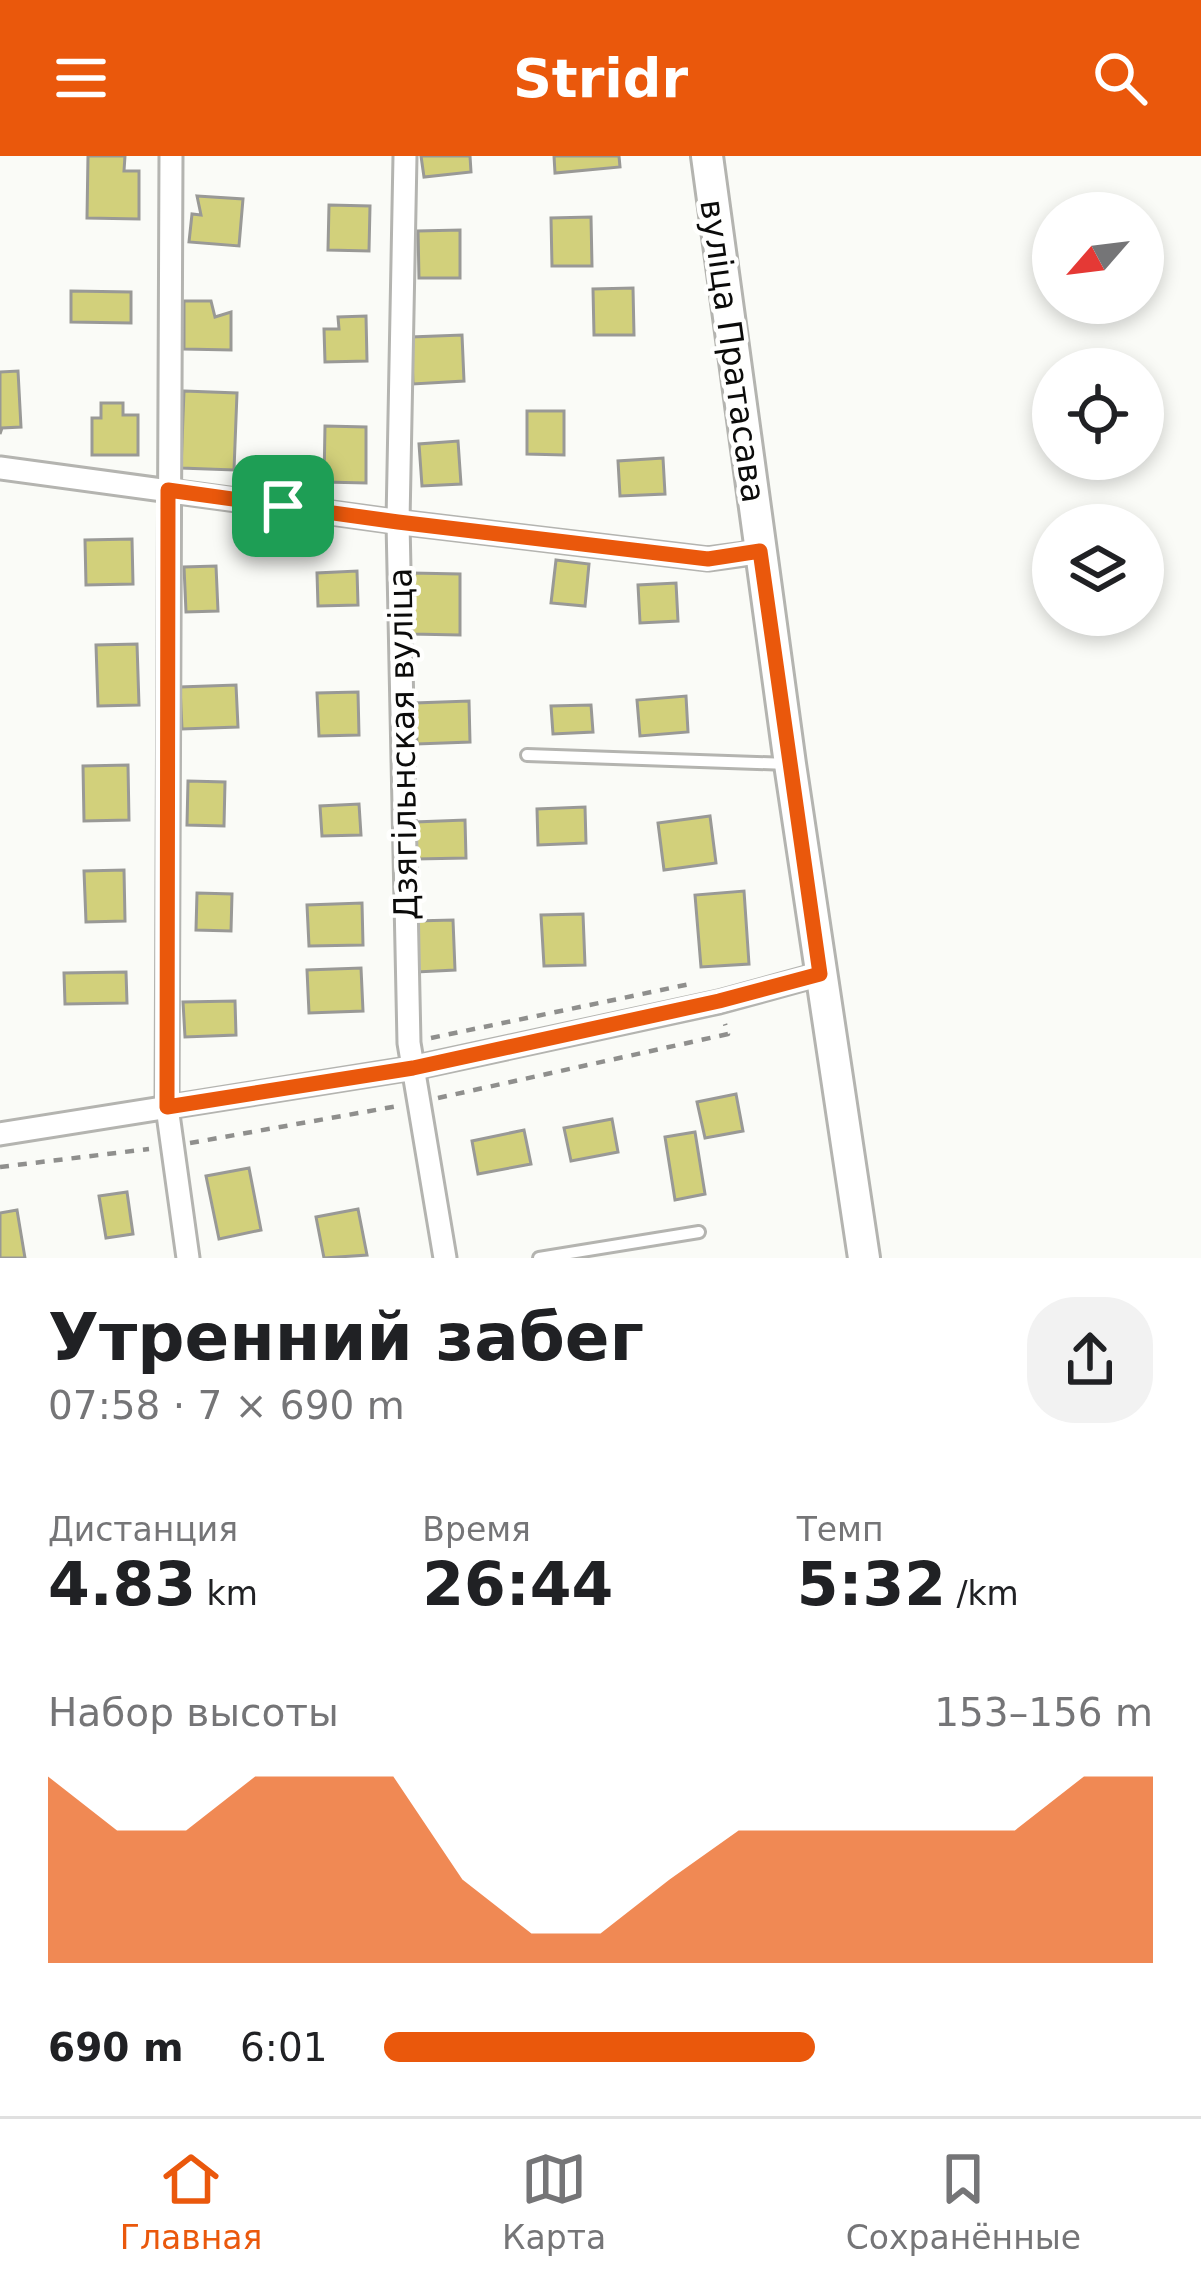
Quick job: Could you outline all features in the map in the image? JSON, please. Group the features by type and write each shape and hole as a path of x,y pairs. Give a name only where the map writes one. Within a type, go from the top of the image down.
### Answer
{"main road":[{"name":"вуліца Пратасава","path":"707,156 864,1258"}],"street":[{"path":"171,156 167,1107 188,1258"},
{"name":"Дзягільнская вуліца","path":"404,156 398,522 409,1042 445,1258"},
{"path":"0,468 708,559 760,551"},
{"path":"0,1134 413,1068 820,974"}],"lane":[{"path":"527,755 790,764"},
{"path":"539,1258 699,1232"}],"building":[{"path":"88,156 125,156 124,171 139,171 139,219 87,218"},
{"path":"421,156 470,156 471,172 424,177"},
{"path":"554,156 619,156 620,167 555,173"},
{"path":"197,196 243,199 239,246 189,242 192,214 201,215"},
{"path":"329,205 370,206 369,251 328,250"},
{"path":"591,217 592,266 552,266 551,218"},
{"path":"460,230 460,278 419,278 418,231"},
{"path":"633,288 634,335 594,335 593,289"},
{"path":"71,291 131,292 131,323 71,322"},
{"path":"184,301 211,301 215,317 231,312 231,350 184,349"},
{"path":"366,316 367,361 325,362 324,329 339,329 338,317"},
{"path":"462,335 464,381 413,384 411,337"},
{"path":"18,371 21,427 2,428 0,434 0,372"},
{"path":"184,391 237,393 234,470 181,468"},
{"path":"101,403 123,403 123,415 138,415 138,455 92,455 92,418 101,418"},
{"path":"527,411 564,411 564,455 527,454"},
{"path":"325,426 366,427 366,483 324,482"},
{"path":"458,441 461,484 422,486 419,444"},
{"path":"663,458 665,494 620,496 618,461"},
{"path":"132,539 133,584 86,585 85,540"},
{"path":"556,560 589,564 585,606 551,603"},
{"path":"216,566 218,611 186,612 184,567"},
{"path":"357,571 358,605 318,606 317,573"},
{"path":"411,573 460,574 460,635 411,634"},
{"path":"676,583 678,621 640,623 638,585"},
{"path":"137,644 139,705 98,706 96,645"},
{"path":"236,685 238,727 182,729 180,687"},
{"path":"358,692 359,735 319,736 317,693"},
{"path":"686,696 688,732 640,736 637,700"},
{"path":"469,701 470,742 417,744 415,703"},
{"path":"591,705 593,732 553,734 551,706"},
{"path":"128,765 129,820 84,821 83,766"},
{"path":"188,781 225,782 224,826 187,825"},
{"path":"359,804 361,835 322,836 320,806"},
{"path":"585,807 586,843 538,845 537,809"},
{"path":"710,816 716,863 664,870 658,823"},
{"path":"465,820 466,858 416,859 415,822"},
{"path":"124,870 125,921 86,922 84,871"},
{"path":"744,891 749,964 701,967 695,895"},
{"path":"197,893 232,894 231,931 196,930"},
{"path":"362,903 363,945 309,946 307,905"},
{"path":"583,914 585,965 544,966 541,915"},
{"path":"453,920 455,970 417,972 415,921"},
{"path":"361,968 363,1011 309,1013 307,970"},
{"path":"126,972 127,1003 65,1004 64,973"},
{"path":"235,1001 236,1035 185,1037 183,1002"},
{"path":"736,1094 743,1131 705,1138 697,1102"},
{"path":"612,1119 618,1152 571,1161 564,1128"},
{"path":"524,1130 531,1164 478,1174 472,1141"},
{"path":"695,1132 705,1194 675,1200 665,1137"},
{"path":"249,1168 261,1230 219,1239 206,1176"},
{"path":"127,1192 133,1234 106,1238 99,1196"},
{"path":"358,1209 367,1255 324,1258 316,1217"},
{"path":"17,1210 25,1258 0,1258 0,1213"}],"route":[{"path":"168,490 283,506 708,559 760,551 820,974 413,1068 167,1107 168,490"}]}
